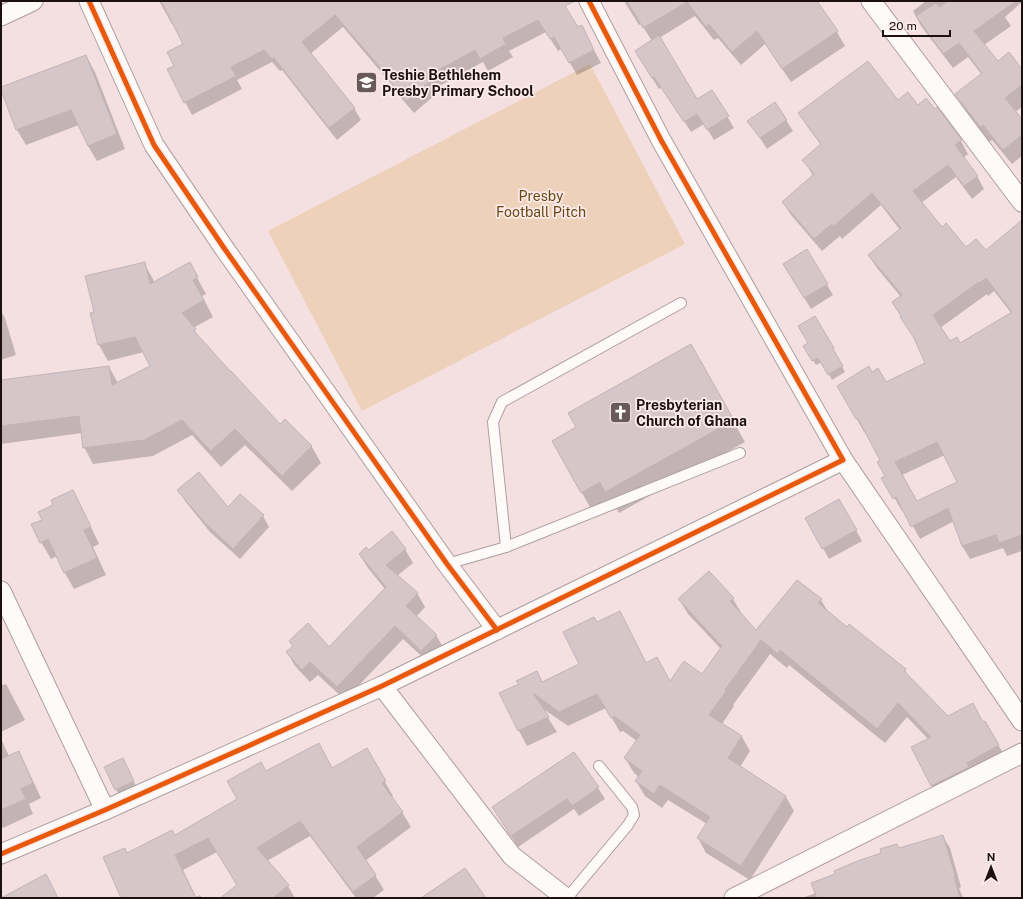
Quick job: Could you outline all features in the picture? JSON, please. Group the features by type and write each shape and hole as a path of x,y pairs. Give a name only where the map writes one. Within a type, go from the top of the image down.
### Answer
{"street":[{"path":"1,16 33,1"},
{"path":"89,1 154,145 228,254 447,564 497,630"},
{"path":"589,1 661,140 843,460 1022,721"},
{"path":"871,1 1022,202"},
{"path":"1,854 105,810 382,686 843,460"},
{"path":"1,591 105,810"},
{"path":"382,686 512,856 566,898"},
{"path":"734,898 1022,753"}],"lane":[{"path":"506,547 493,422 502,402 682,303"},
{"path":"447,564 506,547 740,453"},
{"path":"566,898 628,825 634,815 632,807 600,766"}],"green space":[{"name":"Presby Football Pitch","path":"590,64 685,244 362,411 268,231"}],"building":[{"path":"161,1 575,1 565,6 578,27 582,25 594,50 569,63 554,37 550,39 538,20 503,38 506,44 480,59 475,50 426,77 430,81 406,101 388,79 389,78 335,15 302,42 355,108 329,128 274,58 272,59 264,50 231,67 236,76 184,103 167,69 174,66 167,52 183,44"},
{"path":"627,1 817,1 838,31 782,69 757,31 732,52 709,24 706,27 687,2 643,28"},
{"path":"948,1 1016,1 974,31 998,61 1009,52 1022,69 1022,85 1005,98 1022,119 1022,135 1003,150 983,125 980,127 955,94 982,73 959,43 943,54 916,16 936,3 939,7"},
{"path":"659,35 697,99 712,90 729,116 707,130 697,114 684,122 654,77 652,78 635,51"},
{"path":"86,55 117,134 88,146 71,110 16,130 1,87"},
{"path":"868,61 898,100 908,92 918,105 926,98 935,109 937,107 962,140 955,145 978,176 964,186 948,165 913,191 942,227 946,223 966,247 976,239 986,250 1022,220 1022,535 999,543 996,535 962,546 948,508 911,527 896,497 893,499 881,478 885,476 877,462 880,460 858,419 856,419 837,386 869,366 872,372 878,368 886,382 925,363 914,338 892,302 902,295 868,255 901,228 872,193 834,226 832,224 814,239 782,202 814,174 802,160 821,144 798,113","holes":["986,278 1012,312 960,343 957,337 950,341 933,315","937,442 957,482 917,501 895,462"]},
{"path":"775,102 787,120 760,138 747,121"},
{"path":"807,249 828,284 804,298 783,264"},
{"path":"145,262 150,284 190,262 198,277 193,280 204,300 182,313 196,329 194,331 280,424 285,419 312,446 282,476 235,429 211,451 182,420 144,440 83,448 79,416 1,426 1,380 109,366 112,385 150,366 135,337 98,345 90,313 94,312 85,276"},
{"path":"815,316 843,366 828,375 818,358 812,361 803,346 808,343 798,326"},
{"path":"691,344 734,420 605,492 600,482 581,493 552,441 576,427 568,413"},
{"path":"199,472 228,507 240,494 264,515 233,549 203,521 177,490"},
{"path":"73,490 91,527 84,530 97,558 64,573 48,539 40,543 31,524 42,520 38,512 53,505 51,500"},
{"path":"839,499 857,530 822,549 805,518"},
{"path":"392,531 406,549 386,565 418,593 406,606 437,635 421,651 395,626 337,687 310,662 302,670 286,652 293,646 289,641 308,623 329,647 386,587 359,554 366,547 369,550"},
{"path":"709,571 734,598 730,601 756,630 797,580 822,599 818,603 847,627 849,624 906,669 904,671 948,716 973,703 983,722 985,721 999,745 967,763 969,767 931,786 911,747 931,737 898,703 877,729 780,650 778,654 761,640 709,715 742,736 728,758 786,796 741,866 697,838 710,817 660,785 654,794 635,781 642,771 624,758 640,735 614,716 611,718 597,694 559,712 533,693 549,717 518,731 499,693 519,684 516,681 537,671 542,682 579,664 563,632 594,617 597,622 620,611 646,663 657,657 670,681 684,661 702,674 722,646 678,599"},
{"path":"319,743 332,768 367,748 386,781 382,783 403,812 357,847 376,875 353,892 300,821 257,848 289,885 273,898 220,898 237,885 208,838 175,855 196,898 121,898 103,857 125,848 127,853 172,830 175,835 237,799 227,781 261,762 266,771"},
{"path":"19,751 33,783 21,789 26,799 1,810 1,759"},
{"path":"574,752 599,787 572,806 567,799 511,836 492,807"},
{"path":"123,758 134,781 115,790 104,767"},
{"path":"943,835 960,898 817,898 811,883 835,874 834,871 881,853 880,849 897,844 899,848"},
{"path":"465,868 486,898 421,898"},
{"path":"46,874 58,898 1,898"}],"cycle path":[{"path":"89,1 154,145 224,248 447,564 497,630"},
{"path":"1,854 105,810 382,686 843,460 661,140 589,1"}],"place":[{"name":"Teshie Bethlehem Presby Primary School","path":"366,83"},
{"name":"Presbyterian Church of Ghana","path":"620,413"}]}
